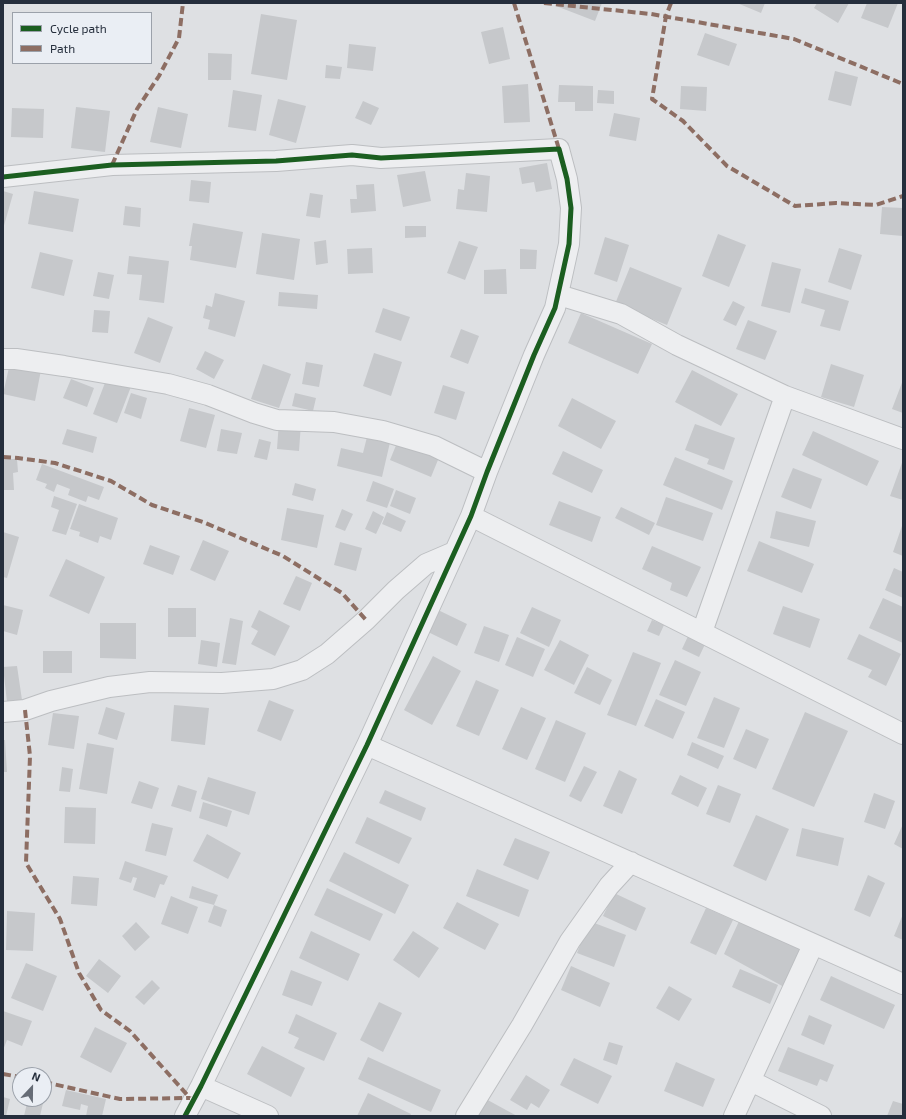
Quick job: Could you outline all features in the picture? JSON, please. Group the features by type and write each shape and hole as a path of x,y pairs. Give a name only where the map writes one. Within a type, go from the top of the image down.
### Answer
{"street":[{"path":"3,177 112,165 276,161 352,155 381,158 559,150 567,179 570,208 569,244 555,308 534,355 471,516 367,745 193,1100 268,1116"},
{"path":"559,295 621,314 677,344 785,396 903,439"},
{"path":"3,359 16,359 64,366 168,384 208,395 254,413 277,420 334,422 383,431 434,446 487,472"},
{"path":"702,632 785,396"},
{"path":"471,516 903,734"},
{"path":"3,712 25,710 51,701 109,687 150,682 222,683 273,679 302,670 327,654 426,564 454,552"},
{"path":"367,745 903,984"},
{"path":"466,1116 522,1025 570,941 609,886 631,862"},
{"path":"734,1116 813,945"},
{"path":"751,1081 821,1116"}],"building":[{"path":"558,3 602,3 595,21 556,6"},
{"path":"737,3 765,3 761,13"},
{"path":"817,3 849,3 838,23 814,8"},
{"path":"867,3 898,3 888,28 861,18"},
{"path":"261,14 297,20 287,80 251,74"},
{"path":"503,27 510,59 489,64 481,32"},
{"path":"705,33 737,44 729,66 697,55"},
{"path":"349,44 376,47 373,71 347,68"},
{"path":"208,53 232,54 231,80 208,80"},
{"path":"326,65 342,67 340,79 325,78"},
{"path":"835,71 858,77 851,106 828,100"},
{"path":"528,84 530,122 504,123 502,86"},
{"path":"559,85 593,86 593,111 575,111 575,102 558,102"},
{"path":"681,86 707,87 706,111 680,109"},
{"path":"233,90 262,95 256,131 228,127"},
{"path":"598,90 614,91 614,104 597,103"},
{"path":"278,99 306,106 296,143 269,135"},
{"path":"363,101 379,108 371,125 355,118"},
{"path":"76,107 110,111 105,152 71,148"},
{"path":"158,107 188,114 181,148 150,142"},
{"path":"12,108 44,109 43,138 11,137"},
{"path":"614,113 640,118 636,141 609,136"},
{"path":"547,163 552,189 536,192 534,182 522,184 519,168"},
{"path":"425,171 431,201 403,207 397,175"},
{"path":"466,173 490,176 487,212 456,209 458,189 464,190"},
{"path":"191,180 211,182 209,203 189,201"},
{"path":"374,184 376,211 351,213 350,199 357,199 356,185"},
{"path":"3,191 13,194 3,229"},
{"path":"34,191 79,199 73,232 28,224"},
{"path":"310,193 323,195 320,218 306,216"},
{"path":"125,206 141,208 140,227 123,225"},
{"path":"882,207 903,208 903,236 880,234"},
{"path":"193,223 243,232 236,268 190,260 192,246 189,246"},
{"path":"405,226 426,226 426,237 405,238"},
{"path":"262,233 300,239 294,280 256,274"},
{"path":"718,234 746,245 729,287 702,276"},
{"path":"605,237 629,245 617,282 594,274"},
{"path":"326,240 328,263 316,265 314,242"},
{"path":"459,241 478,247 465,280 447,273"},
{"path":"372,248 373,273 348,274 347,249"},
{"path":"839,248 862,255 851,290 828,282"},
{"path":"520,249 537,250 536,269 520,269"},
{"path":"40,252 73,260 64,296 31,288"},
{"path":"129,256 169,261 164,303 139,300 142,275 127,274"},
{"path":"772,262 801,269 790,313 761,306"},
{"path":"630,267 682,288 667,325 615,304"},
{"path":"506,269 507,294 484,294 484,270"},
{"path":"98,272 114,275 109,299 93,296"},
{"path":"805,288 849,301 840,331 820,326 825,310 801,303"},
{"path":"279,292 318,295 317,309 278,306"},
{"path":"215,293 245,301 235,337 208,329 210,320 203,318 206,305 212,307"},
{"path":"733,301 745,307 736,326 723,320"},
{"path":"383,308 410,317 401,341 375,332"},
{"path":"94,310 110,311 108,333 92,332"},
{"path":"581,313 652,344 638,374 568,343"},
{"path":"148,317 173,327 160,363 134,353"},
{"path":"748,320 777,331 765,360 736,349"},
{"path":"461,329 479,336 468,364 450,357"},
{"path":"205,351 224,360 214,379 196,369"},
{"path":"374,353 402,362 391,396 363,386"},
{"path":"306,362 323,365 319,387 302,384"},
{"path":"10,363 41,370 35,401 3,394"},
{"path":"263,364 291,374 279,408 251,399"},
{"path":"831,364 864,375 854,407 821,397"},
{"path":"692,370 738,394 721,426 675,402"},
{"path":"108,375 132,384 117,423 93,414"},
{"path":"71,379 94,388 87,407 63,398"},
{"path":"903,380 903,413 892,409"},
{"path":"443,385 465,392 456,420 434,413"},
{"path":"131,393 147,398 141,419 124,413"},
{"path":"295,393 316,398 313,411 292,406"},
{"path":"572,398 616,421 601,449 558,426"},
{"path":"189,408 215,415 206,448 180,441"},
{"path":"279,421 301,423 299,451 277,449"},
{"path":"695,424 735,438 724,470 707,464 709,459 685,450"},
{"path":"67,429 97,437 93,453 62,444"},
{"path":"221,429 242,433 237,454 217,451"},
{"path":"813,431 879,461 867,486 802,455"},
{"path":"368,433 391,438 382,477 337,466 341,448 363,453"},
{"path":"399,438 440,455 431,477 390,460"},
{"path":"259,439 271,442 267,460 254,457"},
{"path":"563,451 603,470 592,493 552,474"},
{"path":"675,457 733,481 722,510 663,485"},
{"path":"3,459 17,459 18,472 13,473 14,490 3,490"},
{"path":"903,460 903,500 890,496"},
{"path":"42,464 104,487 99,500 88,496 86,502 68,495 70,489 57,484 54,492 45,488 47,484 36,480"},
{"path":"793,468 822,479 811,509 781,497"},
{"path":"373,481 394,489 387,508 366,501"},
{"path":"295,483 316,489 313,501 292,495"},
{"path":"396,490 416,498 410,514 390,506"},
{"path":"54,496 77,504 66,535 52,531 59,510 51,507"},
{"path":"666,497 713,513 703,541 656,525"},
{"path":"559,501 601,517 592,542 549,525"},
{"path":"79,504 118,518 111,540 100,536 98,543 79,536 80,532 70,529"},
{"path":"621,507 655,523 649,535 615,518"},
{"path":"287,508 324,515 317,548 281,540"},
{"path":"342,509 353,514 345,531 335,527"},
{"path":"373,511 384,517 376,534 365,529"},
{"path":"776,511 816,521 809,547 770,538"},
{"path":"387,512 406,521 401,532 382,524"},
{"path":"903,523 903,556 893,552"},
{"path":"3,532 19,537 7,578 3,577"},
{"path":"203,540 229,551 215,581 190,570"},
{"path":"759,541 814,564 802,593 747,571"},
{"path":"340,542 362,548 356,571 334,565"},
{"path":"150,545 180,556 173,575 143,564"},
{"path":"652,546 701,567 687,597 670,590 672,583 642,569"},
{"path":"66,559 105,577 89,614 49,596"},
{"path":"894,568 903,572 903,598 885,590"},
{"path":"296,576 312,583 300,611 283,604"},
{"path":"883,598 903,607 903,643 869,628"},
{"path":"3,605 23,610 17,635 3,631"},
{"path":"783,606 820,619 810,648 773,634"},
{"path":"532,607 561,620 549,647 520,633"},
{"path":"168,608 196,608 196,637 168,637"},
{"path":"259,610 290,626 275,656 251,644 258,631 251,627"},
{"path":"438,610 467,624 457,646 428,632"},
{"path":"230,618 243,621 236,665 222,663"},
{"path":"652,620 664,625 659,636 647,631"},
{"path":"100,623 136,623 136,659 100,658"},
{"path":"484,626 509,635 499,662 474,653"},
{"path":"690,632 707,640 699,657 682,649"},
{"path":"859,634 901,654 886,686 868,677 872,670 847,659"},
{"path":"517,637 545,649 533,677 505,665"},
{"path":"201,640 220,643 217,667 198,664"},
{"path":"560,640 589,655 574,685 544,670"},
{"path":"43,651 72,651 72,673 43,673"},
{"path":"633,652 661,663 636,726 607,715"},
{"path":"433,656 461,671 432,725 404,710"},
{"path":"675,660 701,672 686,706 659,695"},
{"path":"17,666 22,700 7,702 3,667"},
{"path":"587,667 612,680 600,705 574,693"},
{"path":"476,680 499,690 479,736 456,726"},
{"path":"714,697 740,708 724,748 697,738"},
{"path":"656,699 685,712 673,739 644,726"},
{"path":"269,700 294,710 281,741 257,731"},
{"path":"174,705 209,708 205,745 171,741"},
{"path":"106,707 125,713 117,740 98,734"},
{"path":"521,707 546,718 527,760 502,749"},
{"path":"805,712 848,731 814,807 772,789"},
{"path":"53,713 79,716 74,749 48,745"},
{"path":"556,720 586,733 565,782 535,769"},
{"path":"746,729 769,739 756,769 733,759"},
{"path":"3,740 5,740 7,772 3,772"},
{"path":"692,742 724,756 718,769 687,755"},
{"path":"87,743 114,748 107,794 79,789"},
{"path":"584,766 597,772 581,802 569,796"},
{"path":"62,767 73,769 70,792 59,791"},
{"path":"619,770 637,779 622,814 603,806"},
{"path":"680,775 707,788 698,807 671,794"},
{"path":"208,777 256,792 249,815 201,799"},
{"path":"139,781 159,788 152,809 131,803"},
{"path":"178,785 197,791 191,812 171,806"},
{"path":"718,785 741,794 730,823 706,814"},
{"path":"385,790 426,808 421,821 379,803"},
{"path":"874,793 895,801 885,829 864,822"},
{"path":"203,802 232,811 227,827 199,818"},
{"path":"65,807 96,808 95,844 64,843"},
{"path":"756,815 789,829 766,881 733,866"},
{"path":"367,817 412,838 399,864 355,843"},
{"path":"152,823 173,828 166,856 145,851"},
{"path":"903,824 903,849 894,844"},
{"path":"802,828 844,838 838,866 796,856"},
{"path":"207,834 241,853 228,879 193,861"},
{"path":"515,838 550,852 538,880 503,865"},
{"path":"344,852 409,885 395,914 329,881"},
{"path":"125,861 168,876 164,885 160,884 155,898 133,890 137,878 133,877 131,883 119,879"},
{"path":"477,869 529,890 519,917 466,896"},
{"path":"868,875 885,883 870,917 854,910"},
{"path":"73,876 99,878 97,906 71,904"},
{"path":"192,886 218,895 214,905 189,898"},
{"path":"327,888 383,914 370,941 314,915"},
{"path":"614,893 646,908 636,931 603,916"},
{"path":"171,896 198,907 188,934 161,924"},
{"path":"457,902 499,924 485,950 443,928"},
{"path":"214,905 227,910 221,927 208,922"},
{"path":"706,908 733,920 716,955 690,943"},
{"path":"7,911 35,913 33,951 6,950"},
{"path":"903,914 903,940 894,936"},
{"path":"740,919 804,951 784,987 724,954"},
{"path":"589,921 626,935 614,967 577,953"},
{"path":"136,922 150,937 135,951 122,936"},
{"path":"311,931 360,954 348,981 299,958"},
{"path":"413,931 439,948 419,978 393,960"},
{"path":"99,959 121,976 108,993 86,976"},
{"path":"26,963 57,976 43,1011 11,998"},
{"path":"571,966 610,983 600,1007 561,990"},
{"path":"740,969 778,985 770,1004 732,987"},
{"path":"291,970 322,982 312,1006 282,995"},
{"path":"831,976 895,1005 884,1029 820,1000"},
{"path":"152,980 160,988 144,1005 135,997"},
{"path":"669,986 692,999 679,1021 656,1008"},
{"path":"379,1002 402,1013 383,1052 360,1040"},
{"path":"3,1011 32,1021 22,1046 7,1040 3,1050"},
{"path":"296,1014 337,1033 324,1061 294,1048 299,1038 288,1033"},
{"path":"809,1015 832,1025 824,1045 801,1035"},
{"path":"95,1027 127,1043 111,1073 80,1057"},
{"path":"609,1042 623,1046 617,1065 603,1060"},
{"path":"262,1046 305,1068 291,1097 247,1074"},
{"path":"788,1047 834,1065 827,1082 820,1079 817,1086 778,1071"},
{"path":"368,1057 441,1090 431,1112 358,1079"},
{"path":"574,1058 612,1076 598,1104 560,1085"},
{"path":"676,1062 715,1079 703,1107 664,1091"},
{"path":"526,1075 550,1090 539,1108 531,1103 527,1110 510,1100"},
{"path":"66,1090 106,1099 102,1116 86,1116 88,1106 81,1104 80,1110 62,1106"},
{"path":"368,1093 411,1114 410,1116 357,1116"},
{"path":"3,1097 10,1099 6,1116 3,1116"},
{"path":"484,1098 517,1116 474,1116"},
{"path":"893,1101 903,1104 903,1116 887,1116"},
{"path":"26,1107 42,1107 40,1116 24,1116"}],"marked path":[{"path":"112,165 137,109 159,76 179,38 183,3"},
{"path":"514,3 559,149"},
{"path":"544,3 651,14 794,39 903,84"},
{"path":"671,3 666,16 652,99 683,121 727,166 795,206 836,203 876,205 903,196"},
{"path":"3,457 55,463 111,481 152,505 203,522 283,556 342,593 366,620"},
{"path":"25,710 30,756 26,863 60,919 79,973 101,1010 130,1031 190,1098"},
{"path":"3,1074 12,1076"},
{"path":"52,1084 120,1099 190,1098"}],"cycle path":[{"path":"3,177 112,165 276,161 352,155 381,158 559,149 567,179 571,208 569,244 555,308 534,355 471,516 367,745 185,1116"}]}
